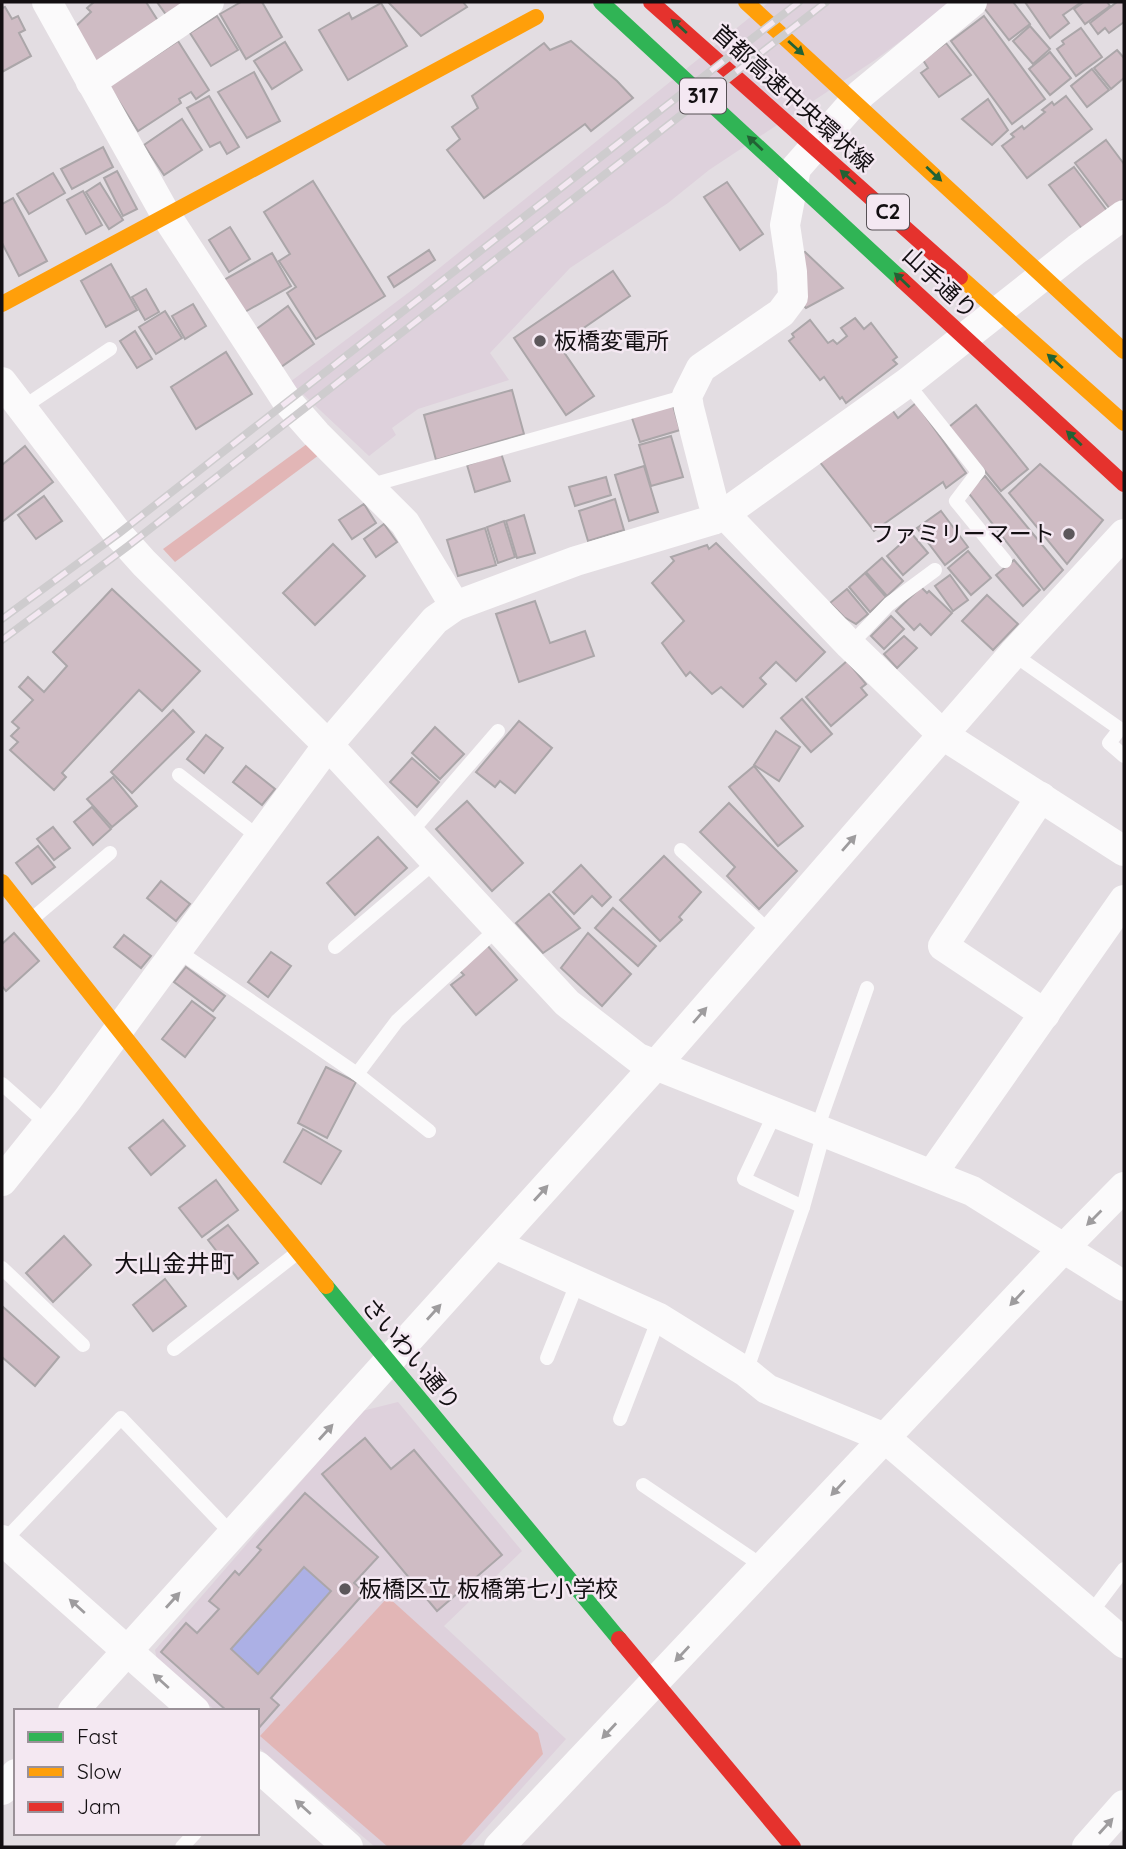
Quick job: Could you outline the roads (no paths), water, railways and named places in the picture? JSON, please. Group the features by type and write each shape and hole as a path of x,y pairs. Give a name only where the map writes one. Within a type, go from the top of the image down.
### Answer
{"main road":[{"name":"山手通り","path":"601,2 1124,484"},
{"name":"首都高速中央環状線","path":"651,2 1124,423"},
{"name":"首都高速中央環状線","path":"675,2 1124,405"},
{"path":"746,2 1124,351"},
{"path":"2,304 167,217 536,7"},
{"name":"さいわい通り","path":"2,884 297,1254 793,1847"}],"street":[{"path":"47,2 167,217 287,401 405,523 455,606"},
{"path":"91,82 209,2"},
{"path":"972,2 861,94 796,168 785,225 793,297 781,313 701,368 687,396 713,502 724,514 850,645 943,734 1124,851"},
{"path":"2,1181 178,951 328,745 435,620 455,606 576,561 713,520 724,514 907,383 1124,215"},
{"path":"13,401 144,563 328,745 567,1003 638,1058 972,1191 1124,1286"},
{"path":"76,1709 655,1066 1013,654 1124,534"},
{"path":"1041,797 943,946 1045,1014"},
{"path":"932,1174 1124,900"},
{"path":"499,1847 1063,1248 1124,1187"},
{"path":"495,1244 659,1318 767,1388 884,1438 1124,1643"},
{"path":"3,1541 193,1709"},
{"path":"259,1768 348,1847"},
{"path":"1087,1847 1124,1805"}],"lane":[{"path":"13,401 110,349"},
{"path":"907,383 978,472 956,500 1004,561"},
{"path":"368,486 687,396"},
{"path":"850,645 889,604 935,570"},
{"path":"1013,654 1120,729 1110,743 1124,756"},
{"path":"410,833 498,731"},
{"path":"179,775 261,839"},
{"path":"681,850 771,933"},
{"path":"32,920 110,853"},
{"path":"335,947 436,861"},
{"path":"357,1074 397,1021 498,928"},
{"path":"178,951 357,1074 429,1131"},
{"path":"746,1372 803,1207 820,1131 867,988"},
{"path":"2,1084 47,1124"},
{"path":"775,1113 744,1180 803,1207"},
{"path":"174,1349 297,1254"},
{"path":"2,1268 83,1345"},
{"path":"547,1358 578,1281"},
{"path":"620,1419 659,1318"},
{"path":"3,1541 121,1418 233,1535"},
{"path":"643,1485 764,1567"},
{"path":"1090,1614 1124,1569"}],"water":[{"path":"304,1567 331,1591 258,1674 231,1649"}],"railway":[{"path":"2,619 118,534 799,2"},
{"path":"2,640 128,546 826,2"}],"place":[{"name":"板橋変電所","path":"540,341"},
{"name":"ファミリーマート","path":"1069,534"},
{"name":"板橋区立 板橋第七小学校","path":"345,1589"}],"district":[{"name":"大山金井町","path":"174,1264"}]}
